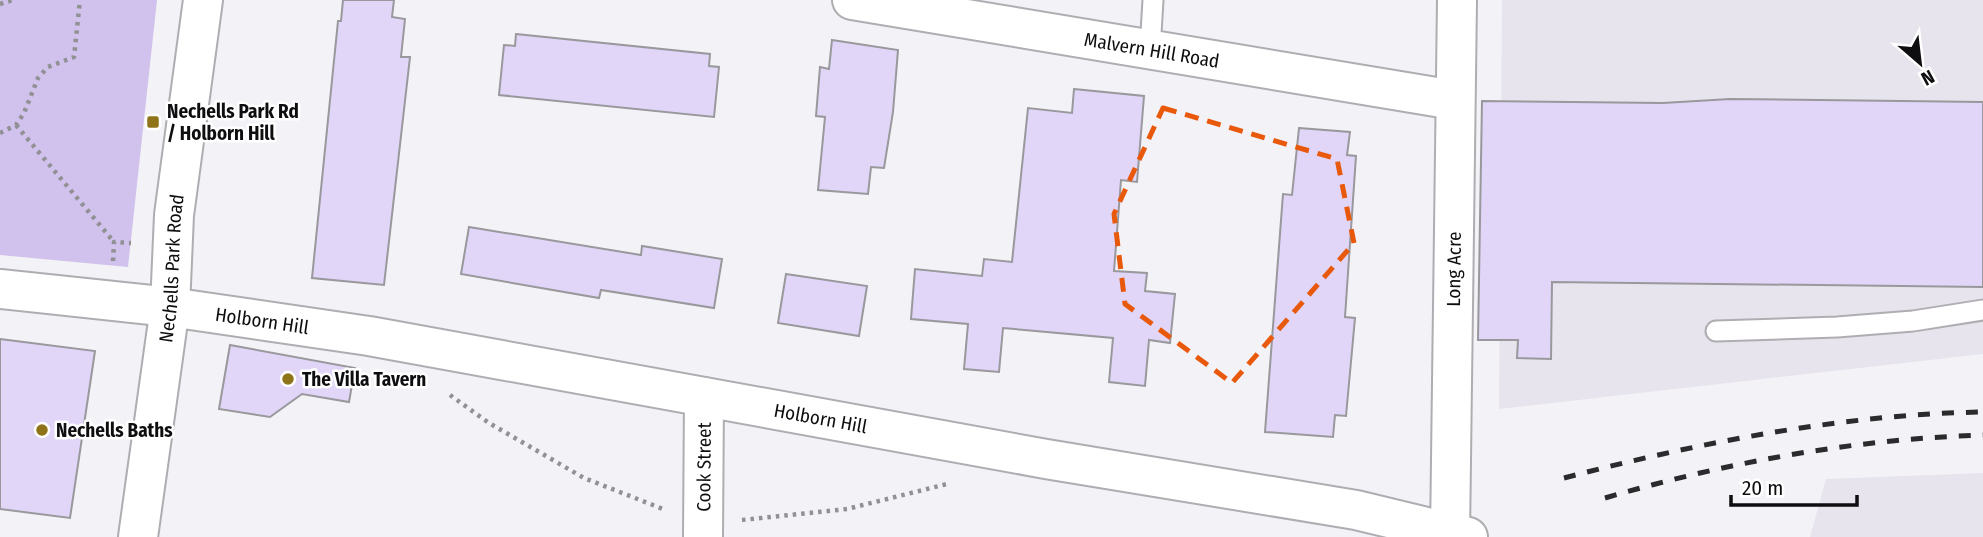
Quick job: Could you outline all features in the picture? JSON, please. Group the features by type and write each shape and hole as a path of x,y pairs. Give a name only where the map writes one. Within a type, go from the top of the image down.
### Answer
{"street":[{"name":"Nechells Park Road","path":"138,537 170,307 174,215 203,0"},
{"name":"Malvern Hill Road","path":"852,0 1454,100"},
{"name":"Long Acre","path":"1456,535 1454,100 1457,0"},
{"name":"Holborn Hill","path":"0,289 170,307 369,336 1046,459 1356,510 1456,535"},
{"name":"Cook Street","path":"703,537 704,397"}],"lane":[{"path":"1150,50 1153,0"},
{"path":"1716,331 1837,327 1913,321 1983,310"}],"path":[{"path":"0,4 13,0"},
{"path":"0,133 16,125 24,113 38,78 48,67 74,57 80,0"},
{"path":"16,125 114,242"}],"highlighted area":[{"path":"1163,108 1337,159 1354,243 1232,383 1125,304 1114,214"}],"shaded area":[{"path":"0,0 157,0 128,267 0,255"},
{"path":"1502,0 1983,0 1983,354 1499,409"},
{"path":"1983,473 1983,537 1810,537 1826,479"}],"building":[{"path":"343,0 394,0 392,17 405,19 401,57 410,57 384,285 312,278 338,21 341,21"},
{"path":"516,34 710,54 709,66 719,67 714,117 499,95 504,45 515,46"},
{"path":"832,40 898,50 893,112 884,168 871,167 868,194 818,190 825,117 816,116 820,67 829,69"},
{"path":"1074,89 1144,96 1137,182 1121,180 1114,271 1147,273 1145,291 1175,294 1170,343 1149,340 1145,386 1109,382 1113,338 1003,328 999,372 964,369 968,324 911,319 915,269 982,276 984,259 1012,262 1028,108 1072,113"},
{"path":"1730,99 1983,102 1983,287 1552,282 1551,359 1517,358 1518,340 1478,340 1482,101 1663,103"},
{"path":"1299,128 1350,132 1347,155 1356,156 1345,317 1355,318 1346,416 1335,415 1333,437 1265,432 1283,194 1292,195"},
{"path":"469,227 641,255 642,246 722,259 714,308 601,290 599,298 461,274"},
{"path":"786,274 867,286 859,336 778,323"},
{"name":"Nechells Baths","path":"0,339 95,351 70,518 0,509"},
{"name":"The Villa Tavern","path":"230,345 355,368 349,402 302,394 270,417 219,409"}],"railway":[{"path":"1564,478 1666,453 1772,433 1878,418 1983,412"},
{"path":"1605,498 1651,485 1792,454 1887,441 1983,435"}],"place":[{"name":"Nechells Park Rd / Holborn Hill","path":"153,122"},
{"name":"The Villa Tavern","path":"288,379"},
{"name":"Nechells Baths","path":"42,430"}]}
